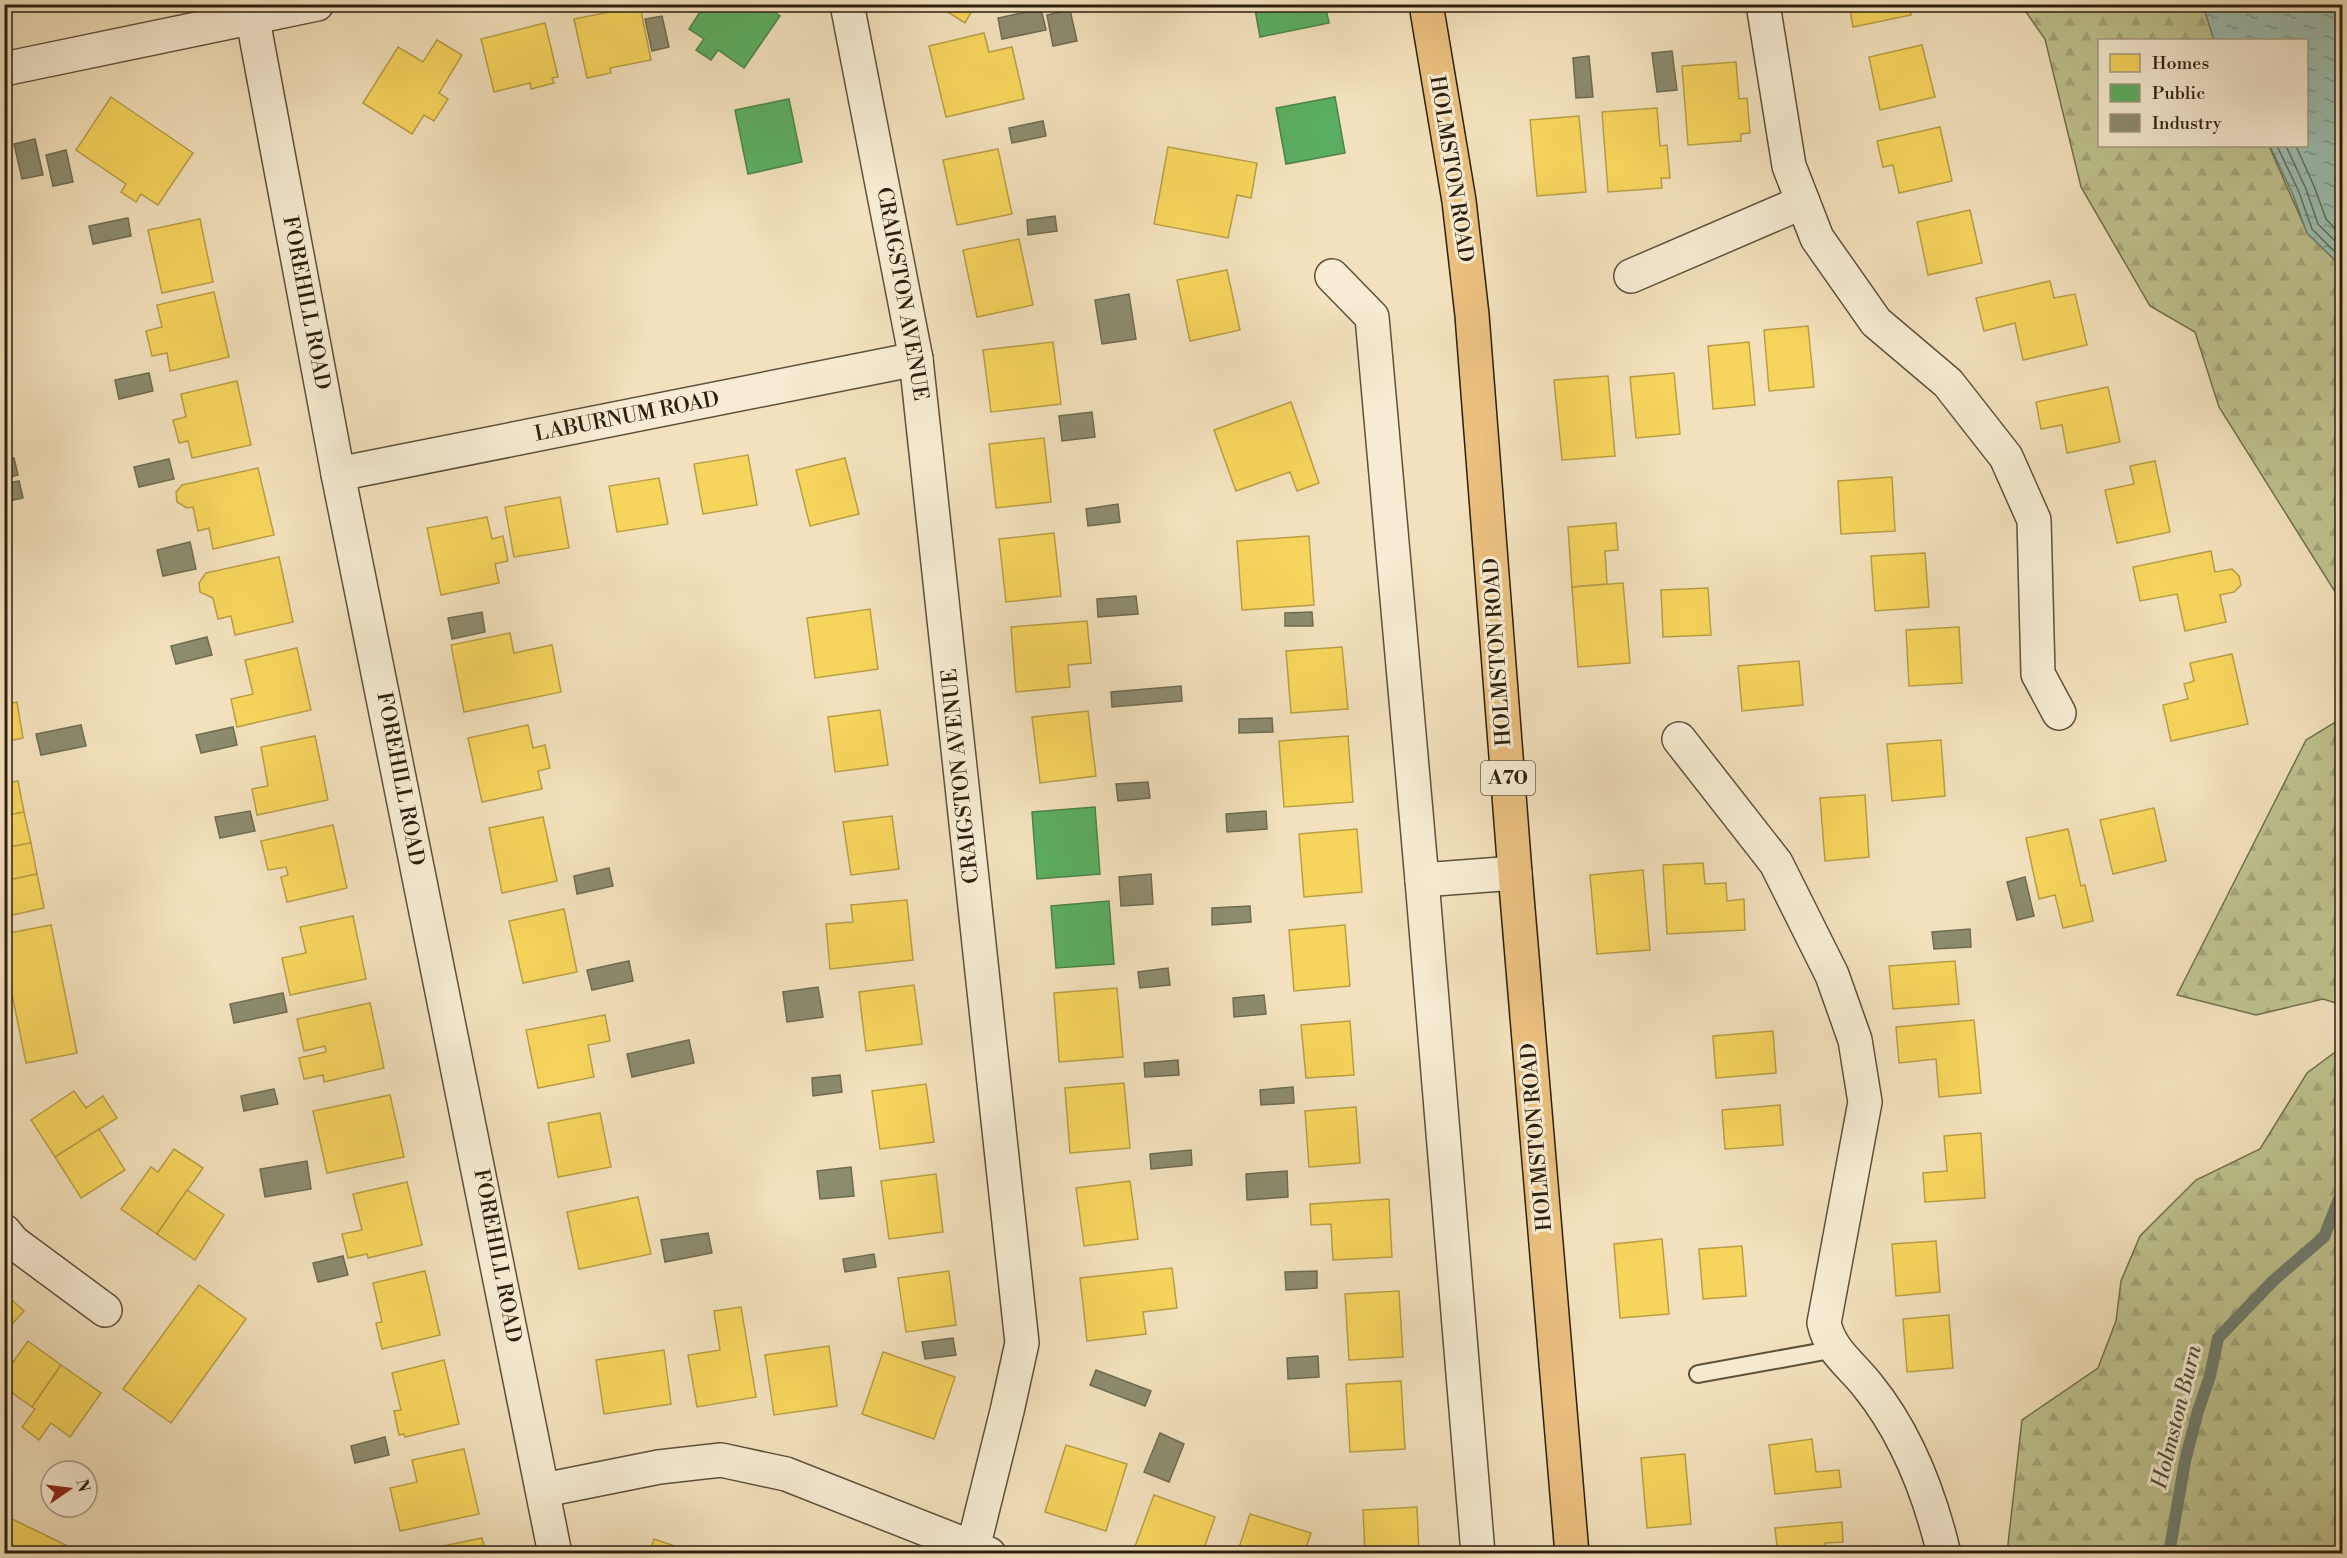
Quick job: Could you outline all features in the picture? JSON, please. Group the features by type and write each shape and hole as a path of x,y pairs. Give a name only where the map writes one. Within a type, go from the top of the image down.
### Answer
{"main road":[{"name":"HOLMSTON ROAD","path":"1426,4 1459,201 1472,315 1515,873 1572,1554"}],"street":[{"path":"4,69 251,11 317,4"},
{"name":"CRAIGSTON AVENUE","path":"847,4 916,359 1022,1343 981,1551"},
{"path":"1763,4 1789,166 1817,238 1876,322 1948,383 2006,457 2034,520 2038,674 2060,713"},
{"name":"FOREHILL ROAD","path":"251,11 338,474 544,1490 555,1554"},
{"path":"1631,276 1803,202"},
{"path":"1332,276 1372,317 1478,1554"},
{"name":"LABURNUM ROAD","path":"338,474 916,359"},
{"path":"1679,739 1776,863 1832,975 1855,1040 1865,1102 1824,1323 1827,1337 1846,1363 1868,1386 1901,1438 1934,1514 1944,1554"},
{"path":"1422,880 1515,873"},
{"path":"4,1231 13,1242 105,1310"},
{"path":"544,1490 659,1467 721,1460 786,1474 981,1551"}],"lane":[{"path":"1698,1374 1836,1349"}],"green space":[{"path":"2021,5 2203,5 2214,39 2098,39 2098,147 2269,147 2307,232 2342,267 2342,603 2219,407 2195,332 2150,306 2081,187 2045,39"},
{"path":"2342,718 2342,1005 2323,999 2256,1015 2177,995 2306,740"},
{"path":"2342,1047 2342,1553 2007,1553 2022,1420 2098,1368 2116,1321 2121,1281 2140,1236 2196,1180 2260,1149 2307,1073"}],"water":[{"path":"2203,5 2342,5 2342,267 2307,233 2293,195 2270,147 2308,147 2308,39 2214,39"}],"building: Homes":[{"path":"935,4 976,4 965,23"},
{"path":"1849,4 1908,4 1911,15 1853,27"},
{"path":"640,6 651,60 610,68 611,73 587,78 574,19"},
{"path":"545,23 558,77 552,78 554,83 531,89 530,83 494,92 481,39"},
{"path":"984,33 989,52 1012,47 1024,99 946,117 929,46"},
{"path":"437,40 462,55 439,93 448,99 434,121 424,115 412,134 363,103 398,47 423,62"},
{"path":"1922,45 1935,97 1880,110 1869,57"},
{"path":"1736,62 1739,99 1747,98 1750,133 1741,134 1741,141 1688,145 1682,66"},
{"path":"111,97 193,153 158,205 141,194 136,202 121,192 126,184 76,150"},
{"path":"1657,108 1660,146 1667,145 1670,178 1661,178 1662,188 1608,192 1602,112"},
{"path":"1579,116 1586,192 1537,196 1530,120"},
{"path":"1940,127 1952,181 1899,193 1893,165 1883,167 1877,141"},
{"path":"1168,147 1257,163 1251,198 1237,195 1228,238 1154,224"},
{"path":"998,149 1012,214 957,225 943,160"},
{"path":"1970,210 1982,263 1928,275 1917,222"},
{"path":"200,219 213,282 162,293 148,230"},
{"path":"1019,239 1033,305 977,317 963,250"},
{"path":"1227,270 1240,330 1190,341 1177,280"},
{"path":"2050,281 2054,298 2075,294 2087,345 2023,360 2015,323 1984,331 1976,298"},
{"path":"214,292 229,357 170,371 167,353 152,356 146,331 162,327 157,305"},
{"path":"1808,326 1814,387 1769,391 1764,330"},
{"path":"1053,342 1061,404 991,412 983,350"},
{"path":"1749,342 1755,405 1713,409 1708,346"},
{"path":"1674,373 1680,434 1636,438 1630,377"},
{"path":"1608,376 1615,456 1562,460 1554,380"},
{"path":"237,381 251,445 192,458 188,441 179,443 173,420 186,417 181,394"},
{"path":"2108,387 2120,442 2067,453 2062,425 2041,429 2036,402"},
{"path":"1291,402 1319,483 1297,491 1290,472 1236,491 1214,430"},
{"path":"1044,438 1051,502 996,508 989,444"},
{"path":"748,455 757,505 703,514 694,464"},
{"path":"845,458 859,514 810,526 796,470"},
{"path":"2155,461 2170,532 2117,543 2105,490 2134,484 2130,466"},
{"path":"258,468 274,535 213,549 209,528 198,531 193,507 187,508 177,502 176,492 182,485"},
{"path":"1892,477 1895,531 1841,534 1838,481"},
{"path":"659,478 668,524 617,532 609,486"},
{"path":"560,497 569,548 514,557 505,507"},
{"path":"487,517 492,539 503,536 508,561 495,564 499,583 441,595 427,528"},
{"path":"1616,523 1618,550 1605,551 1607,584 1572,587 1568,527"},
{"path":"1054,533 1061,596 1006,602 999,539"},
{"path":"1309,536 1314,605 1242,610 1237,541"},
{"path":"2211,551 2215,572 2232,569 2239,576 2241,585 2234,592 2220,595 2226,622 2185,631 2177,594 2140,601 2133,567"},
{"path":"1925,553 1929,607 1875,611 1871,556"},
{"path":"279,557 293,622 235,635 231,616 218,619 213,598 200,592 199,583 206,573"},
{"path":"1623,583 1630,663 1578,667 1572,587"},
{"path":"1708,588 1711,635 1663,637 1661,590"},
{"path":"870,609 878,669 815,678 807,618"},
{"path":"1087,621 1091,663 1068,665 1070,687 1016,692 1011,627"},
{"path":"1959,627 1962,683 1909,686 1906,630"},
{"path":"510,633 514,653 552,645 561,692 464,712 451,645"},
{"path":"1342,647 1348,709 1291,713 1286,651"},
{"path":"297,648 311,710 237,727 231,699 253,694 245,660"},
{"path":"2232,654 2248,724 2171,741 2163,705 2188,699 2184,684 2194,681 2190,663"},
{"path":"1799,661 1803,705 1742,711 1738,666"},
{"path":"17,702 23,738 5,742 7,749 4,749 4,705"},
{"path":"880,710 888,765 835,772 828,717"},
{"path":"1088,711 1096,776 1040,783 1032,717"},
{"path":"528,725 533,748 545,745 550,768 538,771 542,789 482,802 468,738"},
{"path":"315,736 328,800 257,815 252,789 268,786 261,747"},
{"path":"1348,736 1353,802 1284,807 1279,741"},
{"path":"1941,740 1945,796 1892,801 1887,744"},
{"path":"18,781 24,812 4,816 4,784"},
{"path":"1865,795 1869,857 1825,861 1820,798"},
{"path":"2154,808 2166,861 2113,874 2100,820"},
{"path":"24,812 31,843 4,848 4,816"},
{"path":"892,816 899,869 851,875 843,822"},
{"path":"543,817 557,881 502,893 489,828"},
{"path":"333,825 347,888 287,902 281,877 288,875 286,867 268,870 261,841"},
{"path":"1357,829 1362,892 1304,897 1299,834"},
{"path":"2068,829 2081,886 2085,885 2093,921 2063,928 2055,895 2039,899 2026,838"},
{"path":"31,843 37,874 4,881 4,848"},
{"path":"1703,863 1705,884 1726,883 1727,901 1744,899 1745,930 1667,934 1663,865"},
{"path":"1643,870 1650,950 1597,954 1590,875"},
{"path":"37,874 44,908 4,917 4,881"},
{"path":"907,900 913,960 830,969 826,924 853,922 851,905"},
{"path":"564,909 577,972 523,983 509,921"},
{"path":"353,916 366,979 290,995 282,958 306,953 300,927"},
{"path":"51,925 77,1053 26,1063 4,955 4,934"},
{"path":"1345,925 1350,986 1294,991 1289,930"},
{"path":"1955,961 1959,1004 1893,1009 1889,966"},
{"path":"914,985 922,1044 866,1051 859,992"},
{"path":"1117,988 1123,1057 1059,1062 1054,993"},
{"path":"370,1003 384,1068 324,1082 323,1075 304,1079 299,1058 326,1052 325,1046 304,1051 297,1019"},
{"path":"605,1015 610,1041 588,1045 594,1077 538,1088 526,1030"},
{"path":"1974,1020 1981,1093 1939,1097 1936,1059 1899,1063 1896,1027"},
{"path":"1350,1021 1354,1075 1306,1078 1301,1025"},
{"path":"1773,1031 1776,1073 1716,1078 1713,1036"},
{"path":"1124,1083 1130,1148 1070,1153 1065,1088"},
{"path":"926,1084 934,1142 880,1149 872,1091"},
{"path":"74,1091 86,1108 103,1096 117,1118 55,1157 31,1120"},
{"path":"390,1095 404,1157 327,1173 313,1111"},
{"path":"1780,1105 1783,1145 1725,1149 1722,1110"},
{"path":"1356,1107 1360,1163 1309,1167 1305,1111"},
{"path":"600,1113 611,1167 558,1177 548,1123"},
{"path":"99,1129 125,1170 81,1198 55,1157"},
{"path":"1981,1133 1985,1198 1925,1202 1923,1173 1947,1171 1944,1136"},
{"path":"174,1149 203,1168 157,1234 121,1209 151,1167 158,1172"},
{"path":"936,1174 943,1232 889,1239 881,1181"},
{"path":"1130,1181 1138,1239 1084,1246 1076,1188"},
{"path":"407,1182 422,1245 368,1258 367,1254 348,1258 342,1234 362,1230 353,1194"},
{"path":"187,1190 224,1215 195,1260 157,1234"},
{"path":"638,1197 651,1254 579,1269 567,1212"},
{"path":"1389,1199 1392,1257 1333,1260 1331,1224 1311,1225 1310,1204"},
{"path":"1662,1239 1669,1314 1620,1318 1614,1244"},
{"path":"1936,1241 1940,1292 1896,1296 1892,1244"},
{"path":"1742,1246 1746,1296 1703,1299 1699,1249"},
{"path":"1172,1268 1177,1308 1143,1312 1146,1334 1087,1341 1080,1278"},
{"path":"425,1271 440,1335 382,1349 376,1323 382,1322 373,1283"},
{"path":"949,1271 956,1325 906,1332 898,1278"},
{"path":"199,1285 246,1319 171,1423 123,1389"},
{"path":"1399,1291 1403,1357 1349,1360 1345,1294"},
{"path":"4,1293 24,1311 4,1333"},
{"path":"741,1307 756,1397 697,1407 688,1355 720,1350 714,1311"},
{"path":"1949,1315 1953,1368 1907,1372 1903,1319"},
{"path":"28,1341 61,1365 32,1407 4,1387 4,1375"},
{"path":"829,1346 837,1406 774,1415 765,1355"},
{"path":"664,1350 671,1404 604,1414 596,1360"},
{"path":"883,1352 955,1377 934,1439 862,1414"},
{"path":"444,1360 459,1424 405,1437 404,1434 399,1435 394,1411 401,1410 392,1373"},
{"path":"61,1365 101,1393 70,1437 51,1423 39,1440 22,1427 35,1409 32,1407"},
{"path":"1401,1381 1405,1449 1350,1452 1346,1384"},
{"path":"1812,1439 1816,1472 1839,1470 1841,1487 1775,1494 1769,1445"},
{"path":"1066,1445 1127,1464 1106,1531 1045,1512"},
{"path":"464,1449 479,1514 400,1531 390,1488 417,1482 412,1460"},
{"path":"1685,1454 1691,1524 1647,1528 1641,1458"},
{"path":"1154,1495 1215,1517 1202,1554 1146,1554 1134,1549"},
{"path":"1417,1507 1419,1554 1365,1554 1363,1510"},
{"path":"1250,1514 1311,1533 1304,1554 1237,1554"},
{"path":"4,1515 84,1554 4,1554"},
{"path":"1842,1522 1843,1542 1825,1543 1826,1554 1778,1554 1775,1528"},
{"path":"482,1538 486,1554 425,1554 424,1550"},
{"path":"654,1539 698,1554 649,1554"}],"building: Public":[{"path":"705,4 763,4 780,16 744,68 718,50 711,60 696,50 704,39 689,29"},
{"path":"1254,4 1325,4 1329,23 1260,37"},
{"path":"1335,97 1345,153 1286,164 1276,108"},
{"path":"789,99 802,162 748,174 735,110"},
{"path":"1095,807 1100,874 1037,879 1032,812"},
{"path":"1109,901 1114,964 1056,968 1051,906"}],"building: Industry":[{"path":"1041,9 1046,30 1002,39 998,18"},
{"path":"1070,10 1077,41 1053,46 1047,15"},
{"path":"662,16 669,47 652,51 645,19"},
{"path":"1672,51 1677,90 1657,92 1652,53"},
{"path":"1589,56 1593,97 1576,98 1573,58"},
{"path":"1043,121 1046,136 1012,143 1009,128"},
{"path":"35,139 43,175 22,179 14,144"},
{"path":"66,150 73,182 53,186 46,155"},
{"path":"1055,216 1057,231 1028,235 1027,220"},
{"path":"128,218 131,236 93,244 89,226"},
{"path":"1129,294 1136,339 1102,344 1095,300"},
{"path":"149,373 153,391 119,399 115,380"},
{"path":"1092,412 1095,437 1062,441 1059,416"},
{"path":"14,458 18,475 4,479 4,460"},
{"path":"169,459 174,479 139,487 134,467"},
{"path":"19,481 23,498 4,502 4,484"},
{"path":"1118,504 1120,522 1088,526 1086,509"},
{"path":"190,542 196,569 163,576 157,550"},
{"path":"1136,596 1138,614 1098,617 1097,599"},
{"path":"482,612 485,632 452,639 448,618"},
{"path":"1312,612 1313,626 1285,626 1285,613"},
{"path":"207,637 212,655 176,664 171,646"},
{"path":"1181,686 1182,701 1112,707 1111,692"},
{"path":"1272,718 1273,732 1239,733 1239,719"},
{"path":"81,725 86,746 41,755 36,734"},
{"path":"233,727 237,745 201,753 196,735"},
{"path":"1148,782 1150,798 1118,801 1116,784"},
{"path":"250,811 255,831 220,838 215,817"},
{"path":"1266,811 1267,829 1227,832 1226,814"},
{"path":"609,868 613,886 577,894 574,876"},
{"path":"1151,874 1153,904 1121,906 1119,877"},
{"path":"2025,877 2034,916 2017,920 2007,882"},
{"path":"1250,906 1251,922 1212,925 1212,908"},
{"path":"1970,929 1971,947 1934,949 1932,932"},
{"path":"629,961 633,981 592,990 587,970"},
{"path":"1168,968 1170,985 1140,988 1138,972"},
{"path":"818,987 823,1017 787,1022 783,992"},
{"path":"283,993 287,1012 234,1023 230,1004"},
{"path":"1264,995 1266,1014 1234,1017 1233,998"},
{"path":"689,1040 694,1063 632,1077 627,1054"},
{"path":"1178,1060 1179,1075 1145,1077 1144,1063"},
{"path":"840,1075 842,1092 813,1096 812,1078"},
{"path":"1293,1087 1294,1103 1261,1105 1260,1090"},
{"path":"274,1089 278,1104 244,1111 241,1096"},
{"path":"1191,1150 1192,1165 1151,1169 1150,1154"},
{"path":"307,1161 311,1189 265,1197 260,1169"},
{"path":"851,1167 854,1196 820,1199 817,1171"},
{"path":"1287,1171 1288,1197 1247,1200 1246,1174"},
{"path":"708,1233 712,1253 665,1262 661,1240"},
{"path":"874,1254 876,1267 845,1272 843,1259"},
{"path":"343,1256 348,1275 318,1282 313,1263"},
{"path":"1317,1271 1317,1288 1286,1290 1285,1272"},
{"path":"953,1338 956,1355 925,1359 922,1342"},
{"path":"1318,1356 1319,1377 1288,1379 1287,1358"},
{"path":"1096,1370 1151,1391 1145,1406 1090,1385"},
{"path":"1160,1433 1184,1444 1169,1482 1144,1472"},
{"path":"385,1437 389,1455 355,1463 351,1446"}],"waterway":[{"name":"Holmston Burn","path":"2169,1554 2185,1461 2210,1376 2218,1338 2274,1280 2324,1237 2342,1195"}]}
